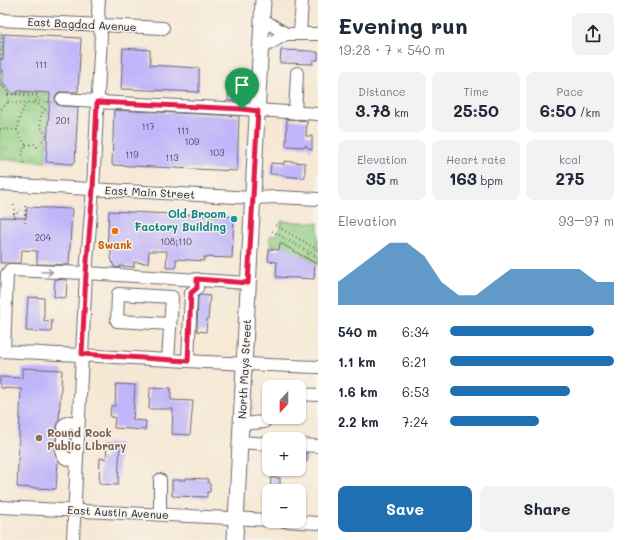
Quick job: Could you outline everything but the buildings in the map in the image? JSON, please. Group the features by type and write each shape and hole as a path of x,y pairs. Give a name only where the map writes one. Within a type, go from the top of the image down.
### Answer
{"main road":[{"name":"North Mays Street","path":"235,540 263,10"}],"street":[{"path":"73,540 86,273 93,189 101,36 98,10 99,0"},
{"path":"300,34 302,0"},
{"path":"263,10 286,34"},
{"name":"East Bagdad Avenue","path":"1,26 100,25 164,28"},
{"path":"260,49 286,34 318,34"},
{"path":"295,113 297,73"},
{"path":"62,99 318,114"},
{"name":"East Main Street","path":"0,184 253,198 277,197 318,199"},
{"path":"248,283 197,279 10,270 7,274 2,351 318,367"},
{"path":"188,361 191,293 197,288 197,279"},
{"path":"168,360 172,297 118,294 117,321 170,324"},
{"path":"306,394 318,395"},
{"path":"242,424 262,422"},
{"path":"240,442 262,444"},
{"path":"306,445 318,446"},
{"path":"160,480 160,514"},
{"name":"East Austin Avenue","path":"0,507 262,520"},
{"path":"306,522 318,523"}],"path":[{"path":"1,26 1,59"},
{"path":"0,86 5,88 8,94 8,102 0,109"},
{"path":"8,94 16,94 18,92 38,94 36,101"},
{"path":"8,102 62,102 62,99"},
{"path":"26,145 34,144 37,147 47,135 42,128 40,121 41,115 45,108 36,101"},
{"path":"26,103 20,116 17,130 20,138 26,145"},
{"path":"0,129 17,130"},
{"path":"24,163 22,153 26,145"},
{"path":"14,204 14,217 20,210"},
{"path":"25,204 25,224"},
{"path":"275,225 318,250"},
{"path":"272,231 318,257"},
{"path":"306,258 312,246"}],"green space":[{"path":"5,34 1,83 12,94 18,91 78,94 78,105 49,104 46,162 0,159 0,35"},
{"path":"281,221 318,223 318,265 284,246 270,245 270,236 276,235 281,226"}],"place":[{"name":"Old Broom Factory Building","path":"234,219"},
{"name":"Swank","path":"115,231"},
{"name":"Round Rock Public Library","path":"39,438"}],"route":[{"path":"97,102 242,109 258,111 248,283 197,279 197,288 191,293 188,361 82,354 86,273 92,208 97,102"}]}
